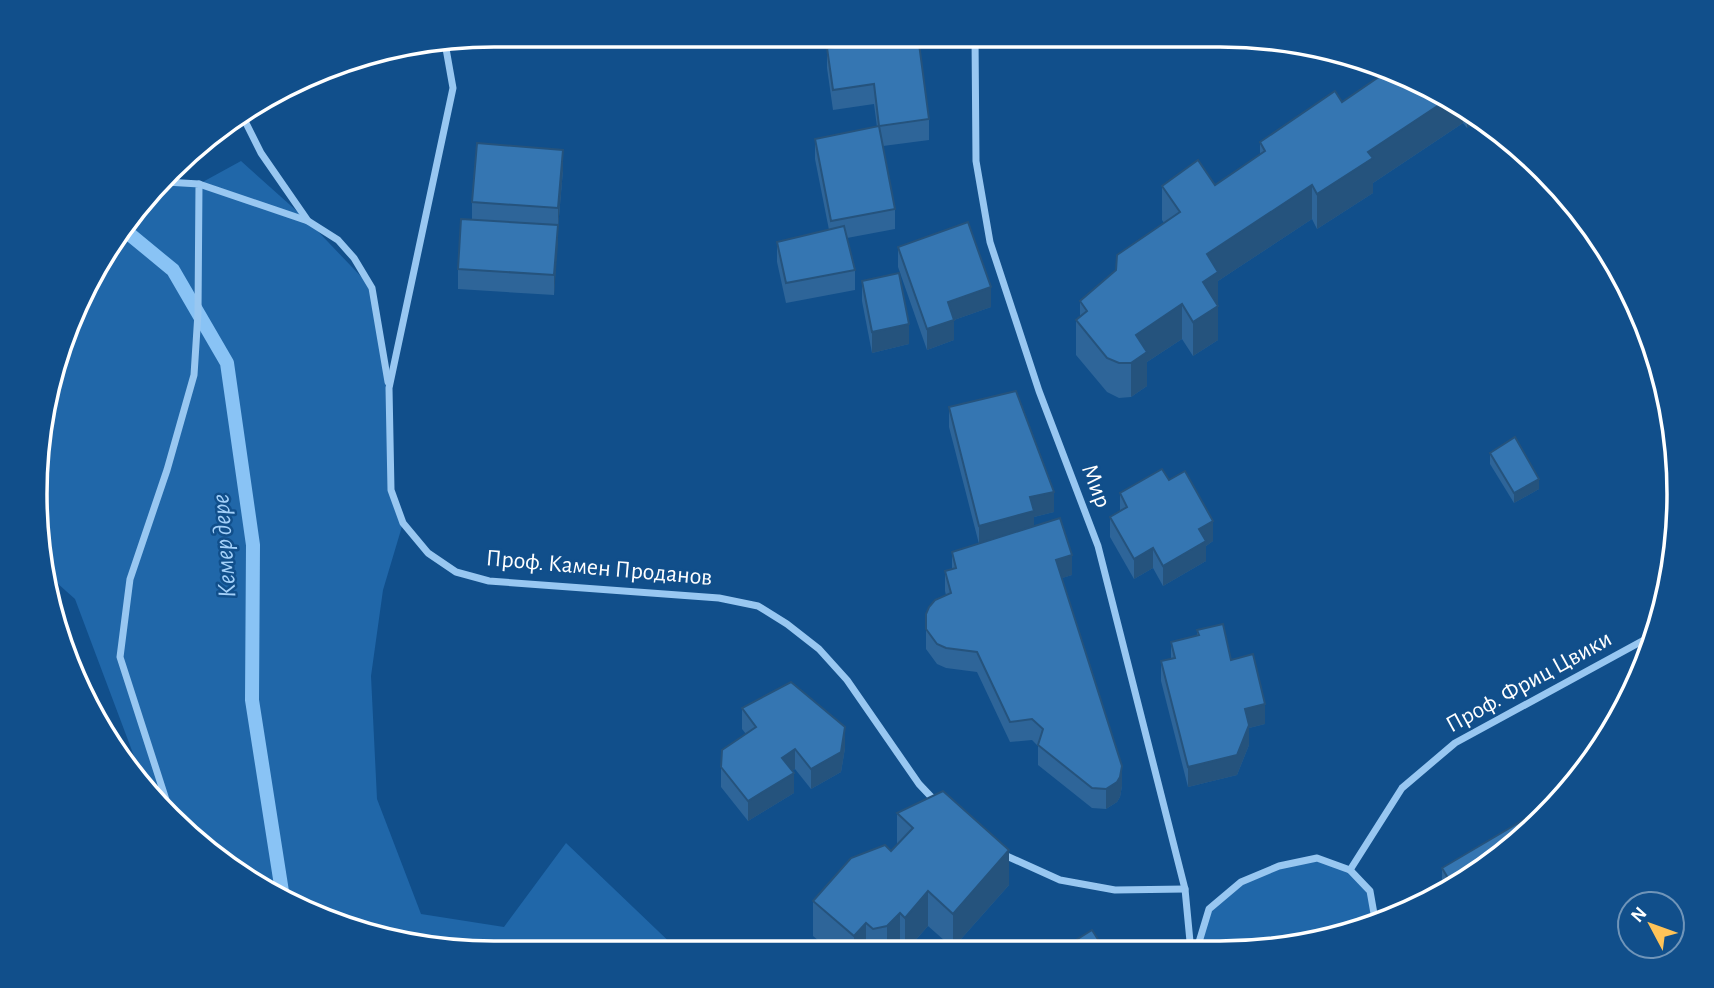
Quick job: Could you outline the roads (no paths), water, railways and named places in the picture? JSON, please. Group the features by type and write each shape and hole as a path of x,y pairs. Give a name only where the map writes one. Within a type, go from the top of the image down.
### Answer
{"street":[{"name":"Мир","path":"975,47 976,161 990,242 1039,391 1098,546 1185,889 1192,941"},
{"name":"Проф. Камен Проданов","path":"445,50 453,88 389,387 391,490 403,523 428,553 456,572 489,582 719,598 758,606 819,649 847,680 919,784 942,809"},
{"path":"246,123 261,153 308,221"},
{"path":"174,182 199,184 308,221 338,240 354,258 372,288 389,387"},
{"path":"165,796 120,657 130,579 167,470 194,376 198,313 199,184"},
{"name":"Проф. Фриц Цвики","path":"1350,870 1402,788 1455,743 1642,641"},
{"path":"996,851 1060,880 1115,890 1185,889"},
{"name":"Мир","path":"1197,941 1209,909 1241,882 1279,866 1317,858 1350,870"},
{"path":"1350,870 1370,891 1374,913"}],"waterway":[{"name":"Кемер дере","path":"131,235 173,270 227,363 253,545 252,700 281,887"}]}
